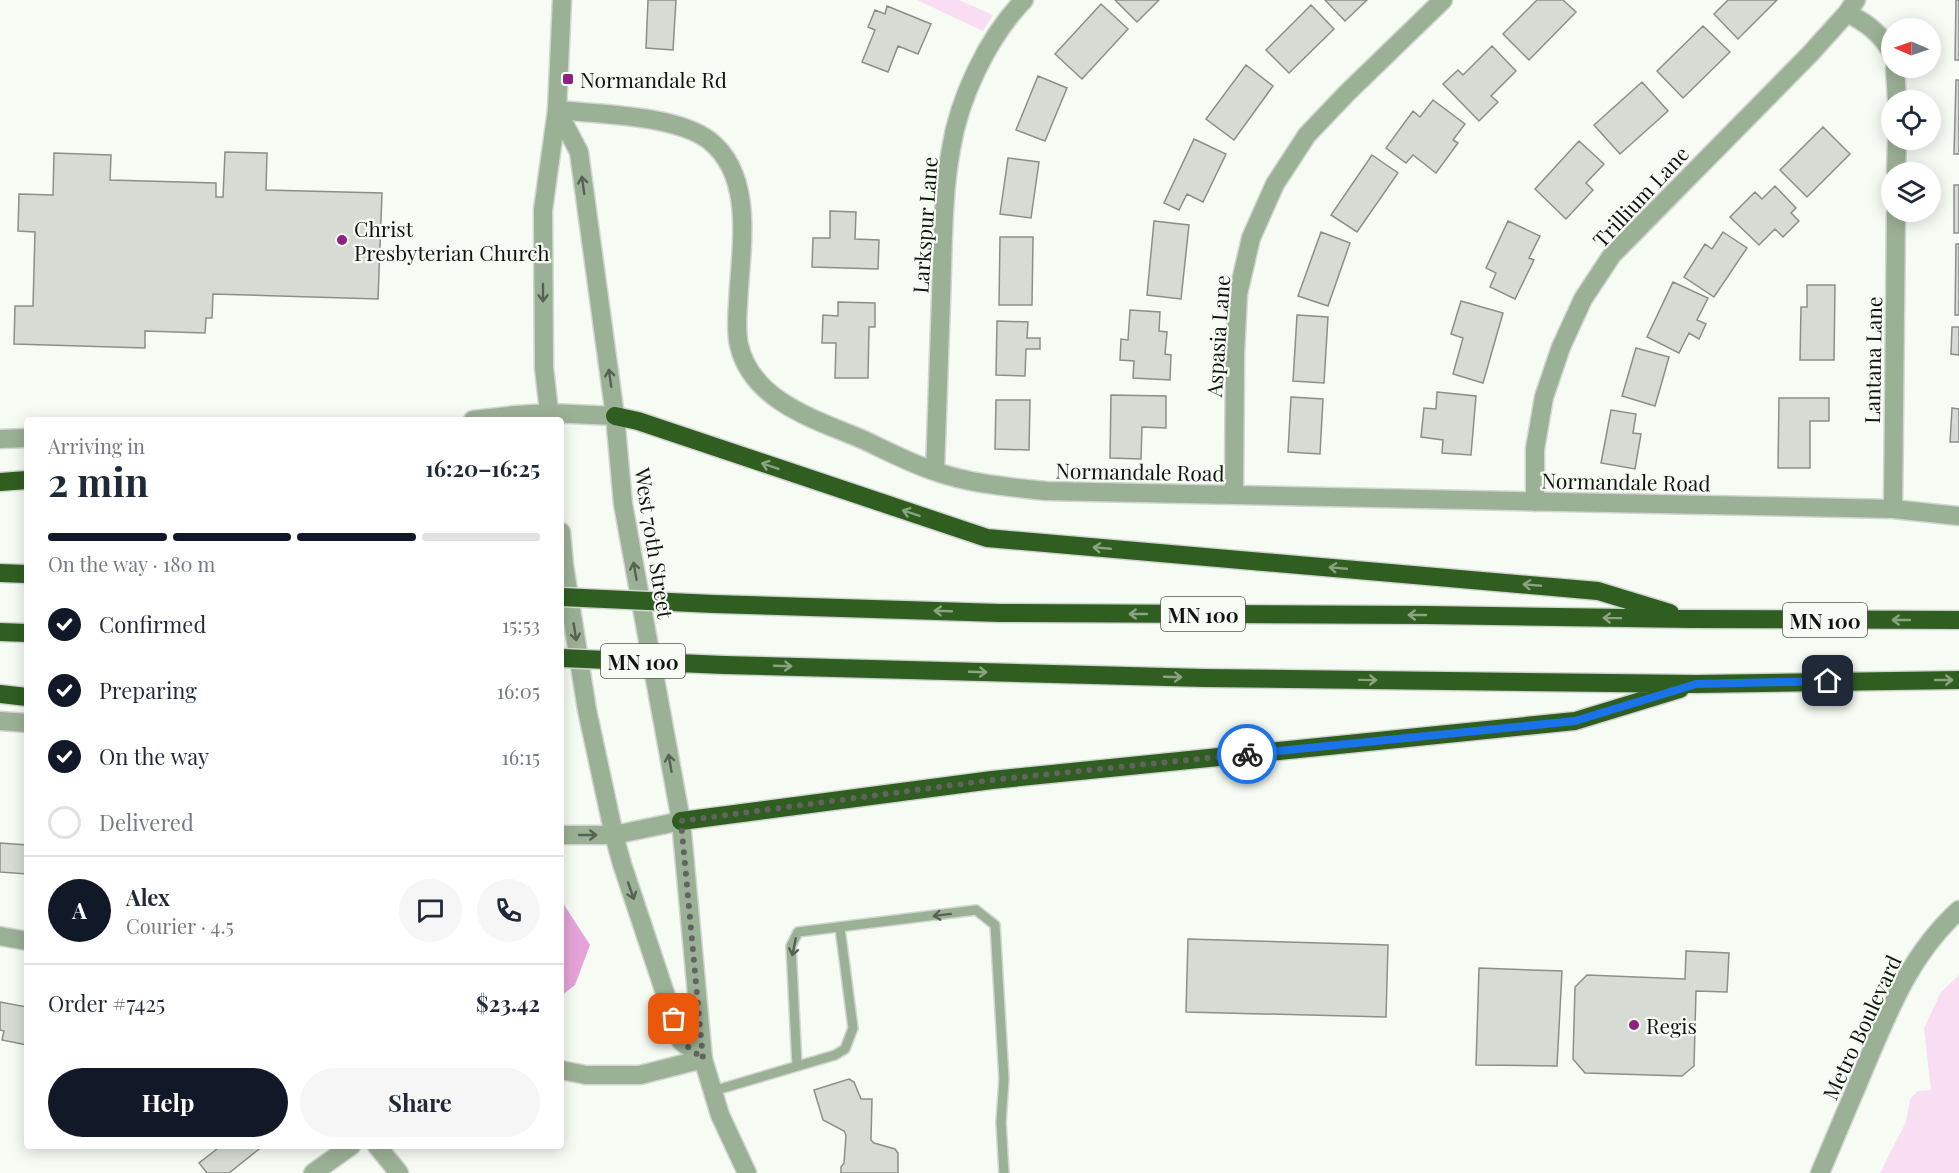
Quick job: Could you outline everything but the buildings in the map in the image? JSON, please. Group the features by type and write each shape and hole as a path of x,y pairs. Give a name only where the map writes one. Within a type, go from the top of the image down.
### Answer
{"highway":[{"path":"615,416 638,421 987,538 1598,591 1691,619"},
{"path":"0,482 24,480"},
{"path":"0,573 24,574"},
{"name":"MN 100","path":"564,597 1000,613 1959,620"},
{"path":"0,632 24,633"},
{"name":"MN 100","path":"564,658 724,665 1204,678 1696,684 1959,680"},
{"path":"681,821 992,780 1575,721 1696,684"},
{"path":"0,694 24,697"}],"street":[{"name":"West 70th Street","path":"550,417 544,368 543,210 557,110 561,0"},
{"name":"Larkspur Lane","path":"935,471 945,198 951,147 965,99 986,53 1013,11 1024,0"},
{"name":"Aspasia Lane","path":"1234,495 1235,353 1238,294 1251,238 1275,184 1307,135 1443,0"},
{"path":"1852,6 1881,36"},
{"name":"Trillium Lane","path":"1535,502 1535,449 1544,397 1561,347 1583,299 1612,255 1810,54 1852,6"},
{"name":"West 70th Street","path":"557,110 579,152 615,416 623,504 681,821 703,1059 720,1115 747,1173"},
{"name":"Normandale Road","path":"557,110 667,122 690,129 710,141 728,159 738,181 742,205 737,318 739,345 750,371 768,391 789,408 935,471 994,485 1046,491 1893,509 1959,516"},
{"name":"Lantana Lane","path":"1893,509 1896,222"},
{"path":"499,417 516,415 615,416"},
{"path":"0,440 24,438"},
{"path":"564,565 587,710 622,864 681,1041 703,1059"},
{"path":"0,721 24,723"},
{"path":"564,835 615,835 681,821"},
{"name":"Metro Boulevard","path":"1820,1173 1893,1001 1909,971 1940,927 1959,910"},
{"path":"0,936 24,940"},
{"path":"564,1071 586,1075 640,1075 703,1059"},
{"path":"313,1173 347,1149"},
{"path":"379,1149 399,1173"}],"lane":[{"path":"797,1066 791,945 798,932 976,910 995,925 1004,1079 1001,1122 1004,1173"},
{"path":"713,1091 835,1055 845,1049 853,1028 840,927"}],"shaded area":[{"path":"917,0 959,0 993,15 983,31"},
{"path":"564,905 590,945 575,985 564,994"},
{"path":"1959,975 1959,1173 1880,1173 1906,1122 1910,1099 1918,1091 1931,1090 1924,1028 1941,992"}],"way so far":[{"path":"674,1019 681,1041 703,1059 681,821 992,780 1247,754"}],"place":[{"name":"Normandale Rd","path":"568,79"},
{"name":"Christ Presbyterian Church","path":"342,240"},
{"name":"Regis","path":"1634,1025"}],"route":[{"path":"1247,754 1575,721 1696,684 1828,681"}]}
